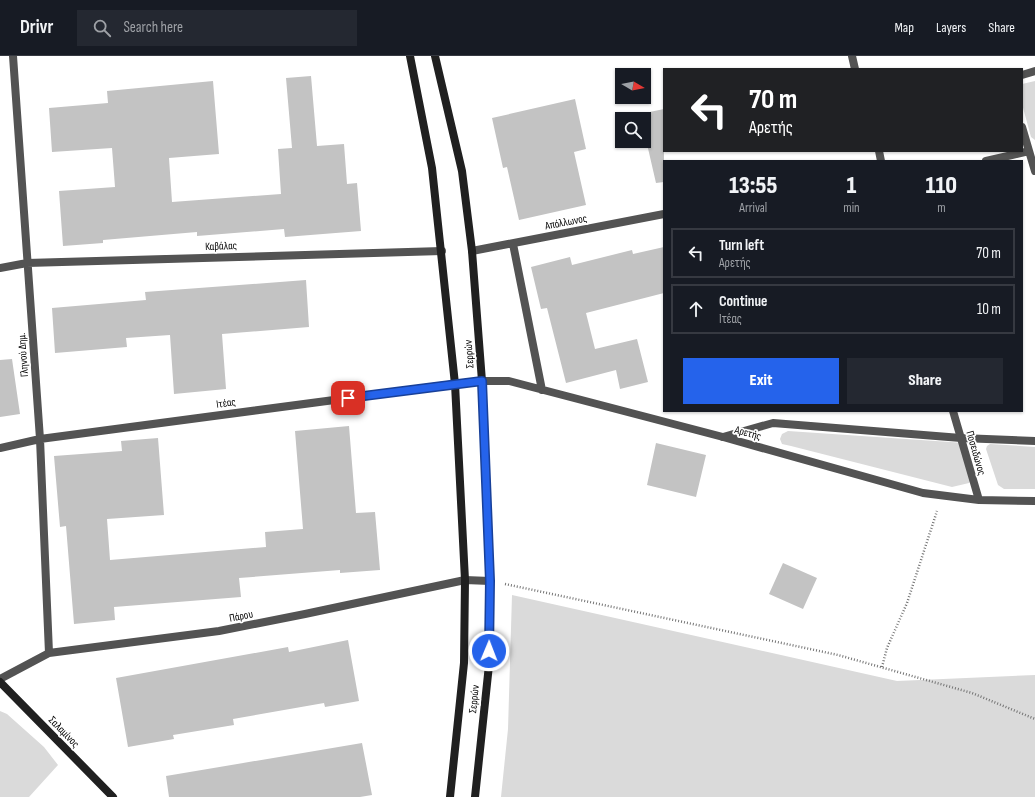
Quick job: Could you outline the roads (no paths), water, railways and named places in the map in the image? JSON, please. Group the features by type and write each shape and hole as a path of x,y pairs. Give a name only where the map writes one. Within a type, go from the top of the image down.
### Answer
{"street":[{"name":"Γληνού Δημ.","path":"13,56 40,439 49,653"},
{"name":"Σερρών","path":"410,56 432,168 455,384 465,580 464,663 450,797"},
{"name":"Σερρών","path":"435,56 462,171 472,252 482,381 490,581 489,665 475,797"},
{"path":"852,56 855,68"},
{"path":"1023,74 1035,71"},
{"path":"1023,130 1035,171"},
{"path":"990,160 1029,151"},
{"name":"Απόλλωνος","path":"472,252 663,214"},
{"path":"513,244 542,390"},
{"name":"Καβάλας","path":"0,268 28,262 442,252"},
{"name":"Αρετής","path":"455,384 482,381 509,381 722,437 923,493 979,500 1035,501"},
{"name":"Ιτέας","path":"0,448 40,439 455,384"},
{"name":"Ποσειδώνος","path":"953,412 979,500"},
{"path":"722,437 773,423 961,438 1035,441"},
{"name":"Πάρου","path":"0,680 49,653 218,631 465,580 490,581"},
{"name":"Σαλαμίνος","path":"0,680 113,797"}]}
